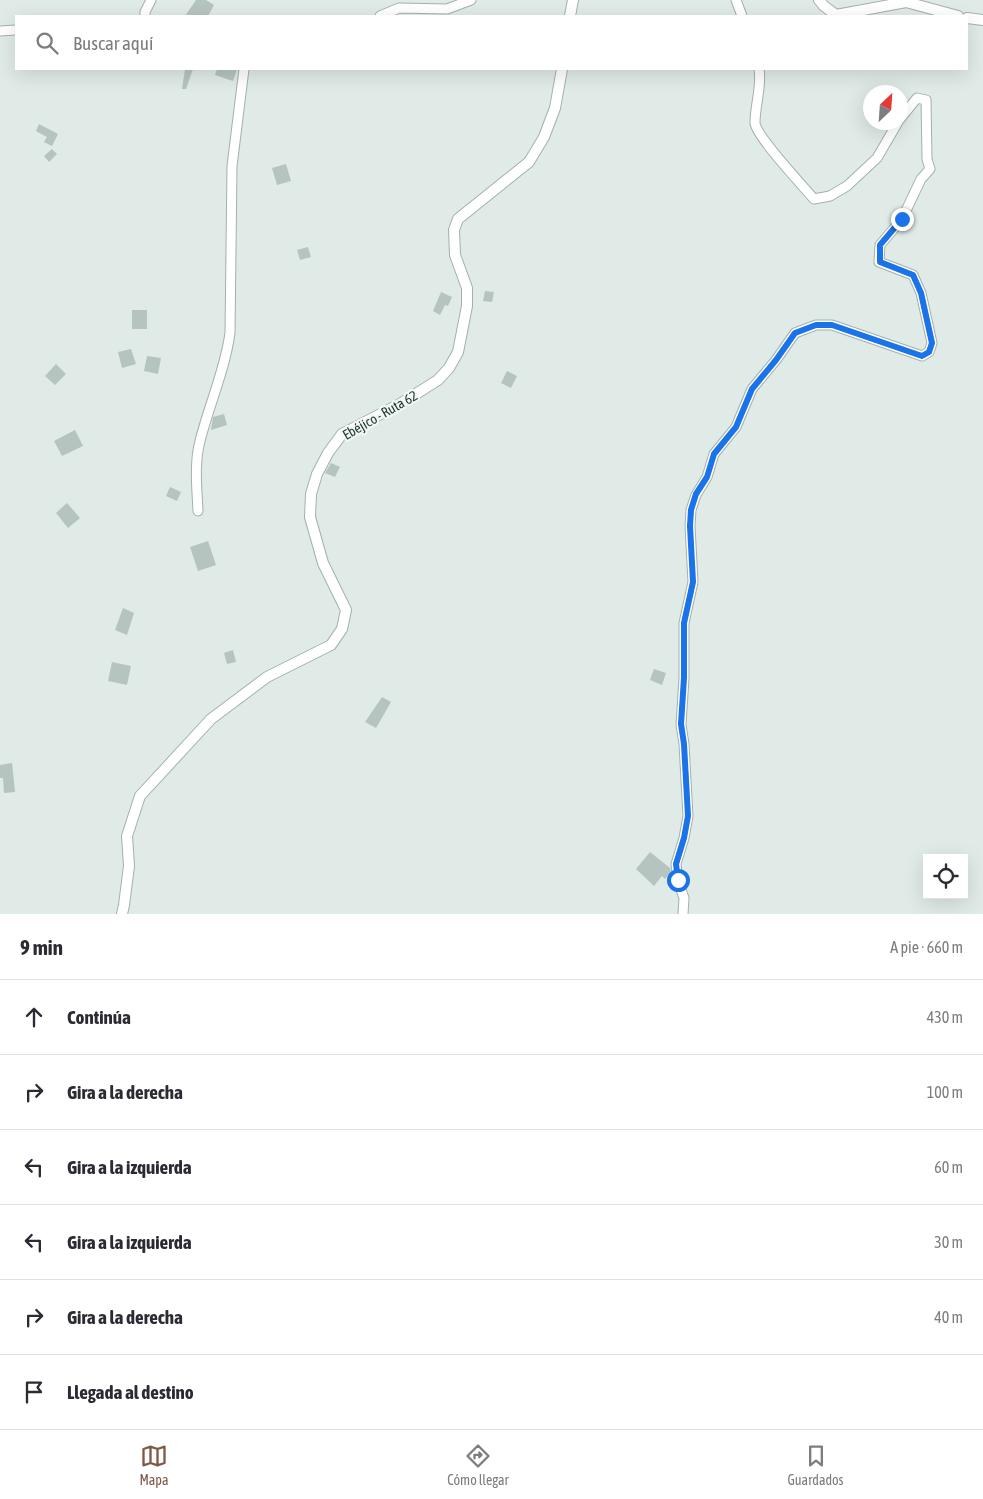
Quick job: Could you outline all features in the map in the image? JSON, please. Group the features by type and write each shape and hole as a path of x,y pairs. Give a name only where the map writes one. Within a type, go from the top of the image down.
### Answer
{"street":[{"path":"145,15 151,0"},
{"path":"382,15 399,8 447,9 471,0"},
{"path":"570,15 573,0"},
{"path":"736,0 742,15"},
{"path":"819,0 836,14 906,2 954,15"},
{"path":"968,18 983,20"},
{"path":"0,31 15,30"},
{"path":"198,511 197,466 199,443 226,357 230,333 232,166 244,70"},
{"name":"Ebéjico - Ruta 62","path":"122,914 129,866 127,836 140,796 211,719 267,677 331,645 342,629 346,610 322,563 310,517 311,494 317,474 328,453 342,434 438,380 449,368 458,352 467,306 467,288 455,255 454,230 458,219 529,162 544,137 555,108 562,70"},
{"path":"759,70 761,80 755,125 763,138 814,199 830,196 847,186 877,158 893,130"},
{"path":"683,914 684,898 678,880 676,864 688,816 681,724 684,678 684,623 693,582 691,510 696,494 707,477 714,454 736,427 752,389 795,333 816,325 832,325 922,356 929,352 932,343 921,293 913,275 880,262 880,245 902,219 921,179 930,169 927,159 926,100 917,98 908,109"}],"building":[{"path":"196,0 206,0 214,5 209,15 186,15"},
{"path":"185,70 193,70 186,89 182,89"},
{"path":"217,70 237,70 233,81 215,75"},
{"path":"39,124 58,134 52,146 44,142 47,137 36,131"},
{"path":"52,149 57,154 49,162 44,156"},
{"path":"286,164 291,181 277,185 272,168"},
{"path":"308,247 311,257 300,260 297,250"},
{"path":"485,291 494,292 492,302 483,301"},
{"path":"441,292 452,297 448,306 445,305 440,315 433,311"},
{"path":"132,310 147,310 147,329 132,329"},
{"path":"131,349 136,364 122,368 118,352"},
{"path":"147,356 161,358 158,374 144,371"},
{"path":"56,364 66,374 55,385 45,376"},
{"path":"507,371 517,376 511,388 501,383"},
{"path":"224,414 227,425 211,430 213,417"},
{"path":"75,430 83,446 62,456 54,441"},
{"path":"331,463 340,467 335,477 325,473"},
{"path":"170,487 181,492 177,501 166,496"},
{"path":"67,503 80,518 68,528 56,513"},
{"path":"208,541 216,565 198,571 190,547"},
{"path":"123,608 134,613 127,635 115,630"},
{"path":"233,650 236,662 227,664 224,653"},
{"path":"112,662 131,666 127,685 108,681"},
{"path":"654,669 666,673 662,685 650,680"},
{"path":"382,697 391,702 376,728 365,722"},
{"path":"12,763 15,792 4,793 3,778 0,778 0,765"},
{"path":"650,852 670,868 671,872 665,879 662,876 654,886 636,869"}],"route":[{"path":"678,880 676,864 688,816 681,724 684,678 684,623 693,582 691,510 696,494 707,477 714,454 736,427 752,389 795,333 816,325 832,325 922,356 929,352 932,343 921,293 913,275 880,262 880,245 902,219"}]}
